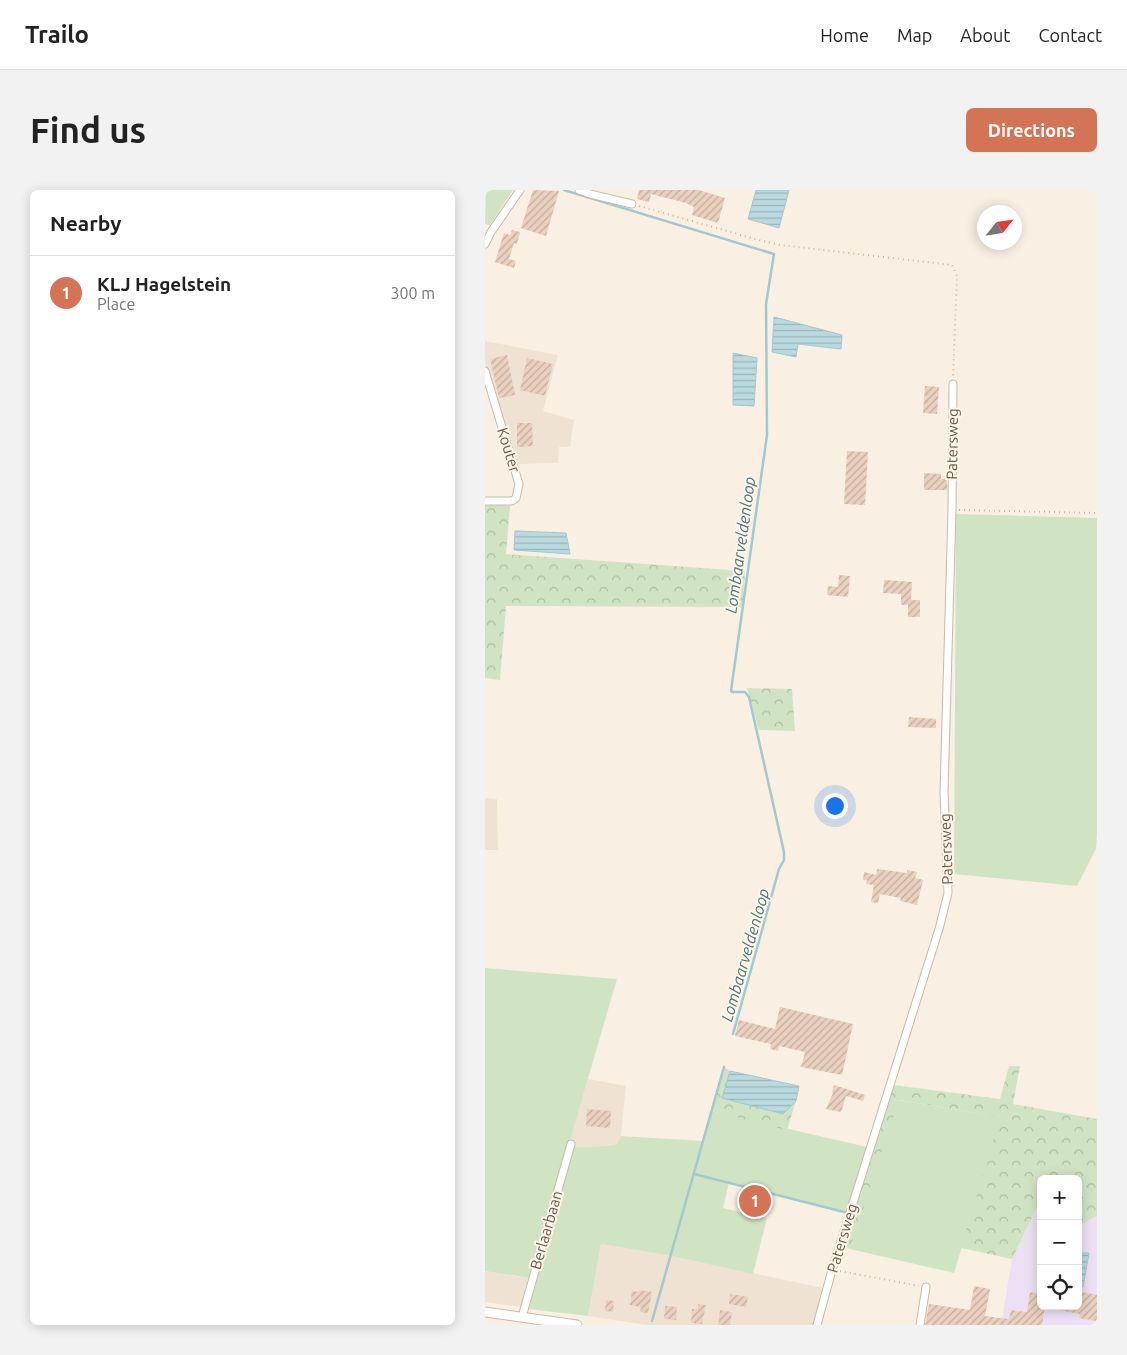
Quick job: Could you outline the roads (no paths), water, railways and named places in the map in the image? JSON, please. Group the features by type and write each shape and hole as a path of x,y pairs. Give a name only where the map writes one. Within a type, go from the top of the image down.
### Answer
{"street":[{"path":"485,244 520,190"},
{"path":"579,190 632,204"},
{"name":"Kouter","path":"485,371 519,484 516,498 512,501 485,501"},
{"name":"Patersweg","path":"817,1325 832,1270 939,929 948,893 944,792 952,510 953,384"},
{"name":"Berlaarbaan","path":"522,1317 571,1144"},
{"path":"921,1325 927,1288"},
{"path":"485,1312 577,1325"}],"water":[{"path":"756,190 789,190 779,228 748,219"},
{"path":"774,317 842,335 841,349 798,344 796,357 772,352"},
{"path":"733,353 757,358 754,406 733,405"},
{"path":"515,531 566,533 570,554 514,550"},
{"path":"730,1071 799,1086 796,1101 783,1114 722,1098"},
{"path":"1082,1253 1089,1253 1083,1287"}],"waterway":[{"name":"Lombaarveldenloop","path":"564,190 774,254 766,304 767,435 731,691 745,692 749,697 784,852 784,860 779,869 733,1034"},
{"name":"Lombaarveldenloop","path":"652,1321 724,1067"},
{"path":"694,1174 848,1213"}],"place":[{"name":"KLJ Hagelstein","path":"755,1201"}]}
